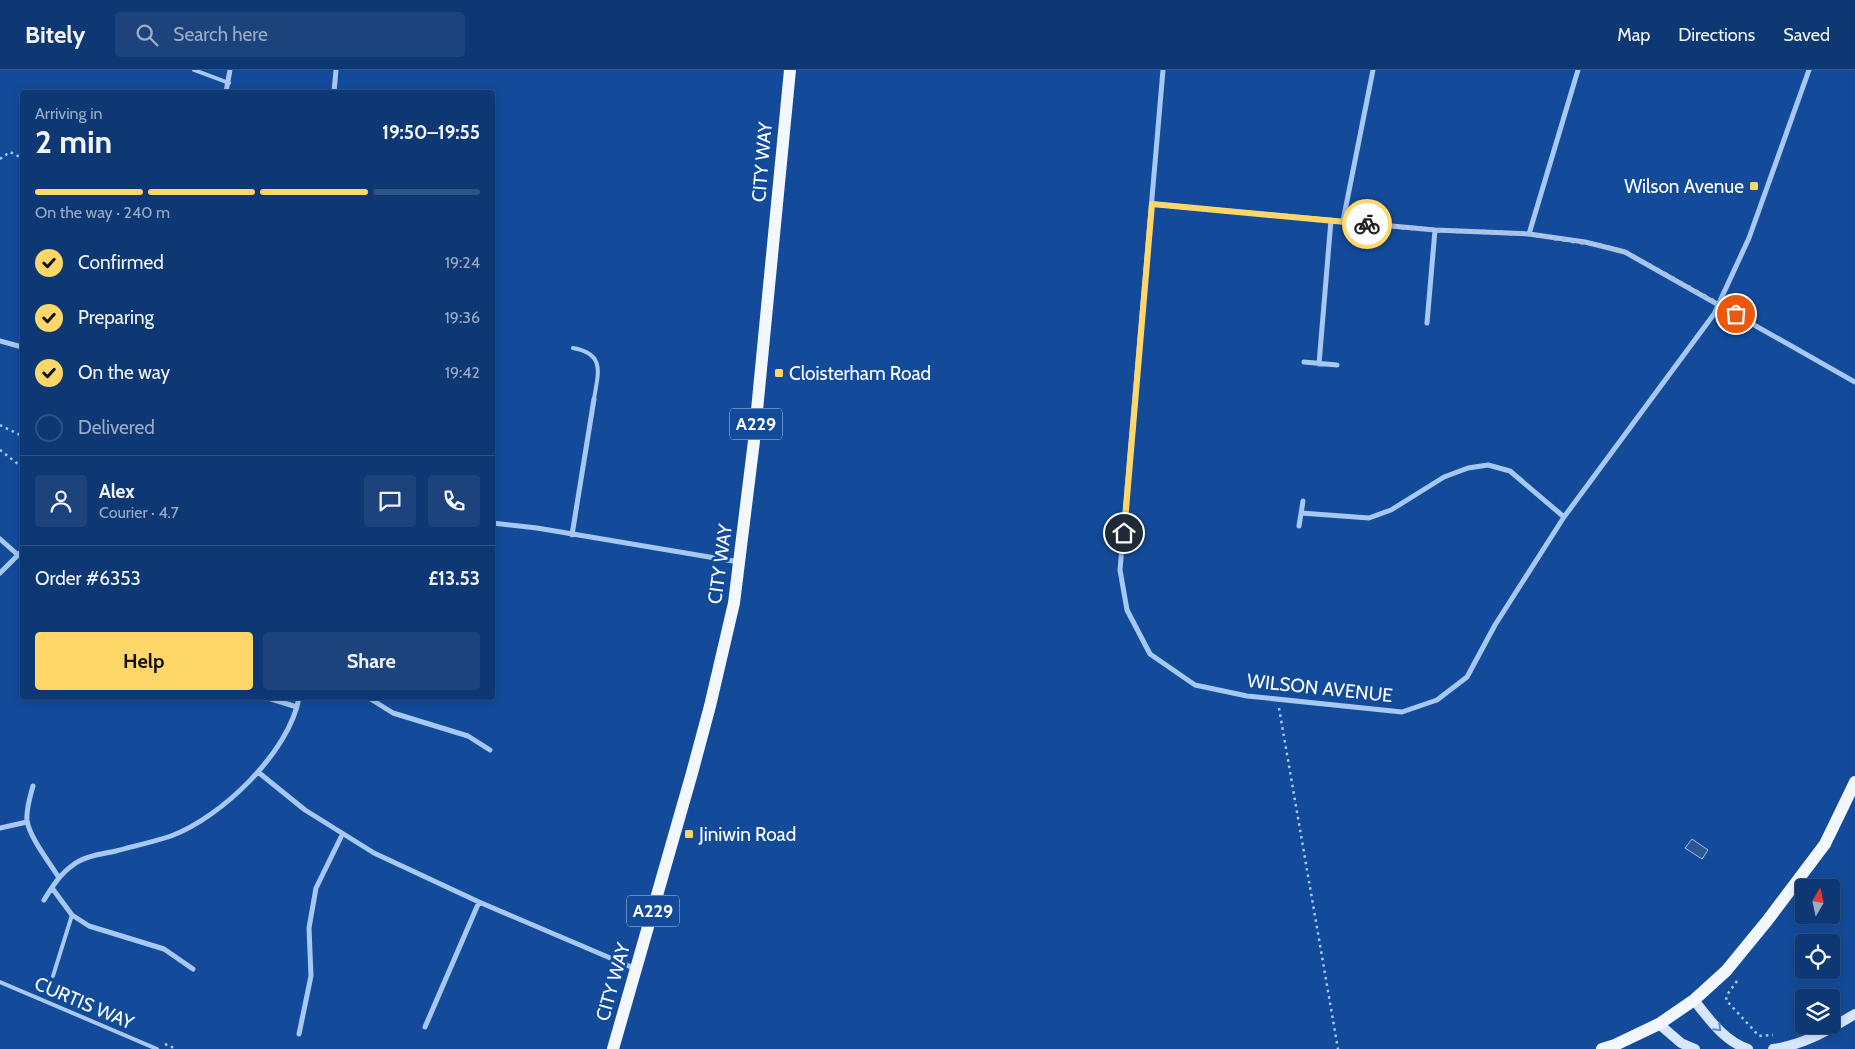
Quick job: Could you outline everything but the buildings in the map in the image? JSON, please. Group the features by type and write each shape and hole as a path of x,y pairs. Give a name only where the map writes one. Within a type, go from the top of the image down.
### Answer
{"main road":[{"name":"CITY WAY","path":"614,1049 710,706 732,612 740,562 756,422 790,70"},
{"path":"1602,1049 1615,1045 1659,1024 1694,1000 1726,971 1767,921 1825,844 1855,782"}],"street":[{"path":"227,90 230,70"},
{"path":"334,90 336,70"},
{"name":"WILSON AVENUE","path":"1163,70 1120,570 1127,610 1150,654 1195,685 1247,696 1402,712 1437,700 1468,677 1495,626 1564,517 1720,305 1750,238 1809,70"},
{"path":"1343,222 1373,70"},
{"path":"1529,234 1578,70"},
{"path":"1152,204 1435,230 1529,234 1585,242 1625,252 1855,382"},
{"path":"1319,364 1331,220"},
{"path":"1427,323 1435,230"},
{"path":"0,341 20,346"},
{"path":"1304,362 1337,365"},
{"path":"572,535 594,399"},
{"path":"1301,513 1369,518 1391,510 1444,477 1468,468 1488,465 1510,471 1564,517"},
{"path":"1299,526 1303,501"},
{"path":"495,523 536,528 740,562"},
{"path":"0,540 20,553 0,573"},
{"path":"274,700 297,707"},
{"path":"44,900 59,878 74,864 90,856 136,846 172,835 215,811 258,772 286,735 299,700"},
{"path":"372,700 393,713 468,736 490,750"},
{"path":"258,772 305,810 342,835 374,853 480,902 636,969"},
{"path":"33,786 27,822 35,840 59,878"},
{"path":"0,828 27,822"},
{"path":"299,1034 311,976 309,928 316,888 342,835"},
{"path":"52,888 72,915 88,926 164,949 192,969"},
{"path":"425,1027 480,902"},
{"path":"1694,1000 1717,1029 1732,1042 1748,1049"},
{"path":"1773,1049 1787,1047 1816,1037 1855,1014"},
{"path":"1659,1024 1681,1043 1695,1049"}],"lane":[{"path":"194,70 229,83"},
{"path":"573,348 585,351 597,360 594,399"},
{"path":"53,976 72,915"},
{"name":"CURTIS WAY","path":"0,982 157,1049"}],"path":[{"path":"0,159 10,152 20,157"},
{"path":"0,424 20,435"},
{"path":"0,450 20,465"},
{"path":"1277,699 1338,1049"},
{"path":"1739,979 1727,995 1726,1000 1758,1036 1776,1035"}],"water":[{"path":"1692,839 1708,850 1702,859 1685,848"}],"way so far":[{"path":"1367,224 1435,230 1529,234 1599,245 1625,252 1736,314"}],"place":[{"name":"Wilson Avenue","path":"1754,186"},
{"name":"Cloisterham Road","path":"779,373"},
{"name":"Jiniwin Road","path":"689,834"}],"route":[{"path":"1124,533 1152,204 1367,224"}]}
